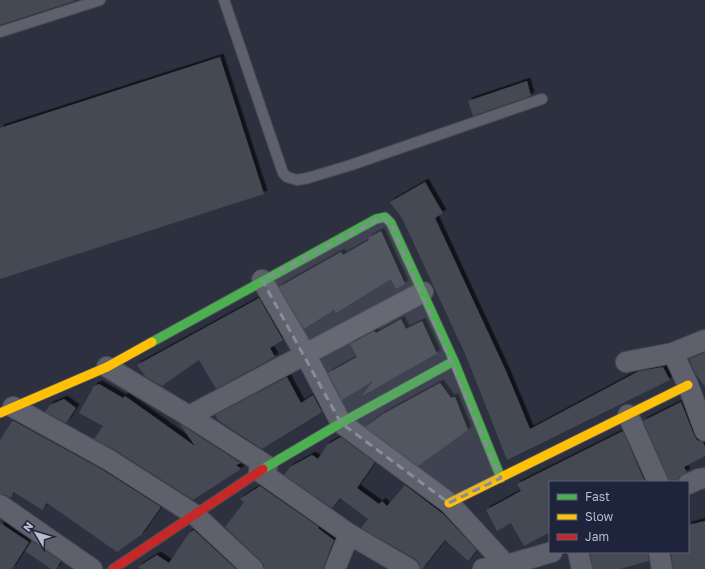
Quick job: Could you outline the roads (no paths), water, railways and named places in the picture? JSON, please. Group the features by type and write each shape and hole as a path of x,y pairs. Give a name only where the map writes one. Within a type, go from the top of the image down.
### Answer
{"street":[{"path":"7,410 107,367 262,280 382,217 391,223 423,292 454,361 501,478"},
{"path":"262,280 305,354 341,423 449,503 497,567 549,553"},
{"path":"189,416 423,292"},
{"path":"626,362 673,353 705,340"},
{"path":"673,353 688,385 705,431"},
{"path":"113,569 263,469 341,423 454,361"},
{"path":"107,367 189,416 263,469 349,534 409,569"},
{"path":"449,503 688,385"},
{"path":"7,410 109,460 195,515 253,569"},
{"path":"628,415 658,481"},
{"path":"689,484 705,478"},
{"path":"0,504 92,569"},
{"path":"335,569 349,534"},
{"path":"578,553 582,569"},
{"path":"659,553 662,569"}],"lane":[{"path":"0,32 100,0"},
{"path":"224,0 283,173 287,177 297,180 308,178 351,165 542,99"}]}
